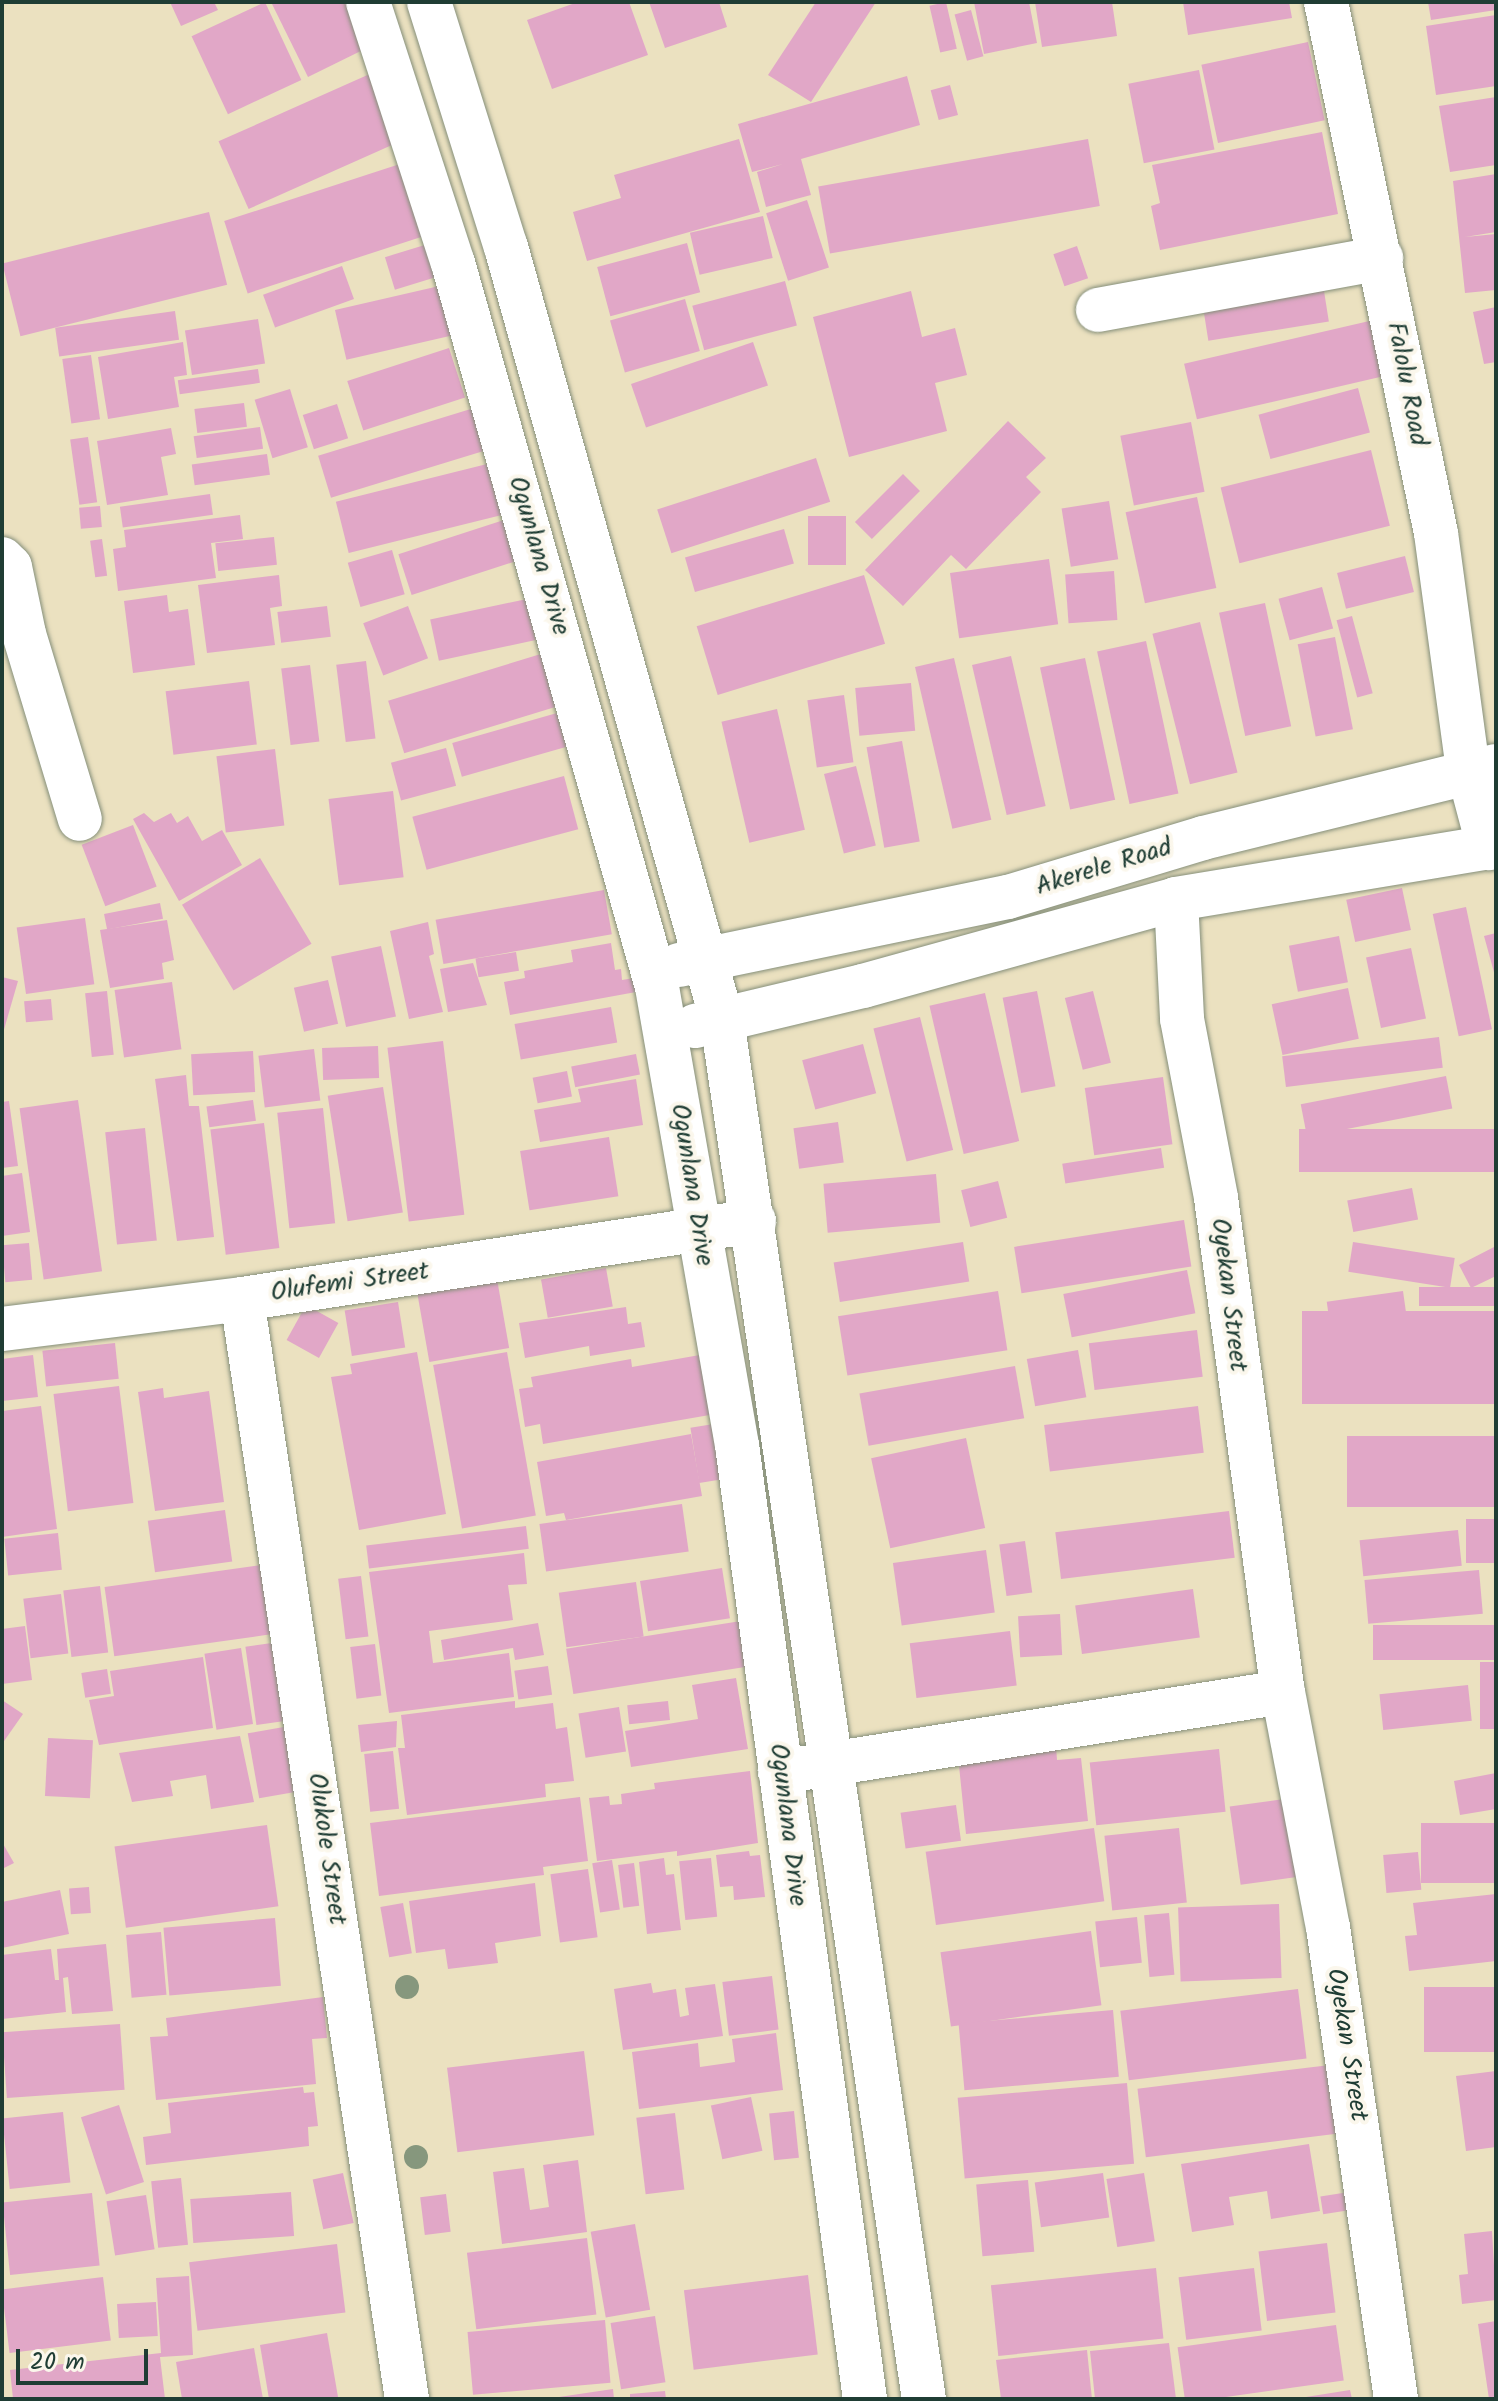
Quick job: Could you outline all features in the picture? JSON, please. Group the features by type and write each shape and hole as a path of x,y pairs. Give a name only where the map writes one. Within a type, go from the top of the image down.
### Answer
{"street":[{"name":"Ogunlana Drive","path":"368,2 458,278 652,971 665,1033 737,1445 865,2399"},
{"name":"Ogunlana Drive","path":"429,2 506,247 709,958 722,1020 754,1221 828,1765 924,2399"},
{"name":"Falolu Road","path":"1326,2 1381,258 1482,767 1492,847"},
{"path":"1098,310 1381,258"},
{"path":"2,559 10,567 80,819"},
{"name":"Akerele Road","path":"652,971 1008,897 1203,838 1482,767"},
{"path":"665,1033 1176,899 1492,847"},
{"name":"Oyekan Street","path":"1176,899 1182,1019 1216,1198 1283,1692 1328,1927 1396,2399"},
{"name":"Olufemi Street","path":"2,1329 242,1299 754,1221"},
{"name":"Olukole Street","path":"242,1299 407,2399"},
{"path":"780,1772 1283,1692"}],"building":[{"path":"170,2 214,2 218,10 181,26"},
{"path":"265,2 301,80 228,114 192,36"},
{"path":"354,2 375,44 308,77 272,4"},
{"path":"578,2 629,2 648,55 552,89 527,20"},
{"path":"649,2 719,2 727,27 665,48"},
{"path":"816,2 876,2 811,102 768,75"},
{"path":"946,2 957,49 940,53 929,6"},
{"path":"974,2 1029,2 1037,43 984,54"},
{"path":"1035,2 1112,2 1117,36 1042,47"},
{"path":"1183,2 1289,2 1292,18 1188,35"},
{"path":"1428,2 1496,2 1496,10 1431,20"},
{"path":"971,10 983,56 967,61 955,14"},
{"path":"1496,15 1496,86 1436,95 1426,26"},
{"path":"1308,42 1325,120 1218,143 1201,65"},
{"path":"1199,70 1214,150 1144,163 1128,84"},
{"path":"372,73 402,141 249,209 219,141"},
{"path":"907,76 920,125 801,159 811,195 766,207 757,172 783,164 752,172 738,124"},
{"path":"950,85 958,115 939,120 931,90"},
{"path":"1496,97 1496,165 1450,172 1439,106"},
{"path":"1322,132 1338,214 1160,250 1151,206 1160,203 1152,165"},
{"path":"739,139 760,212 587,261 573,212 621,198 614,175"},
{"path":"1088,139 1100,206 830,254 818,187"},
{"path":"403,163 426,235 248,293 224,221"},
{"path":"1496,174 1496,232 1465,237 1496,234 1496,290 1465,293 1453,181"},
{"path":"807,200 829,268 788,281 766,213"},
{"path":"209,212 227,285 20,336 2,264"},
{"path":"763,216 773,258 700,275 690,233"},
{"path":"687,243 700,292 610,316 597,267"},
{"path":"428,244 438,277 395,290 385,257"},
{"path":"1077,246 1088,278 1064,286 1053,254"},
{"path":"342,266 354,299 275,328 263,295"},
{"path":"785,281 797,325 704,350 692,306"},
{"path":"448,284 459,334 346,360 335,310"},
{"path":"911,291 922,337 955,328 967,375 935,383 947,431 849,457 813,317"},
{"path":"1324,291 1329,322 1208,341 1204,310"},
{"path":"685,299 700,351 625,372 610,320"},
{"path":"1496,307 1496,362 1484,364 1473,312"},
{"path":"175,311 179,340 59,357 55,328"},
{"path":"258,319 265,363 192,375 185,331"},
{"path":"1378,319 1391,375 1197,419 1184,364"},
{"path":"183,342 187,375 174,377 179,407 108,419 98,357"},
{"path":"753,342 768,385 646,427 631,384"},
{"path":"449,348 465,397 363,431 347,381"},
{"path":"91,355 100,419 71,423 62,359"},
{"path":"258,369 260,383 180,394 178,380"},
{"path":"1358,388 1370,432 1270,459 1259,415"},
{"path":"290,389 308,447 272,458 255,400"},
{"path":"244,403 247,427 197,433 194,409"},
{"path":"337,404 348,438 314,449 303,415"},
{"path":"474,408 487,450 331,498 318,456"},
{"path":"1008,421 1046,458 1026,477 1041,492 966,569 951,555 903,606 865,570"},
{"path":"1191,422 1205,492 1134,505 1120,436"},
{"path":"260,427 263,449 197,458 194,436"},
{"path":"171,428 176,454 161,457 168,495 107,505 97,441"},
{"path":"88,437 97,502 79,505 70,440"},
{"path":"1371,450 1390,526 1239,563 1221,487"},
{"path":"267,454 270,475 195,485 192,465"},
{"path":"816,458 830,502 671,553 657,510"},
{"path":"495,462 508,513 349,553 336,502"},
{"path":"903,474 920,491 872,539 855,522"},
{"path":"210,494 213,515 123,527 120,507"},
{"path":"1197,497 1216,588 1145,603 1126,512"},
{"path":"1109,501 1118,559 1071,567 1062,509"},
{"path":"100,506 102,527 81,529 79,508"},
{"path":"522,514 535,555 412,595 398,554"},
{"path":"240,515 243,539 211,543 216,578 118,591 113,549 126,547 124,530"},
{"path":"808,516 846,516 846,565 808,565"},
{"path":"784,529 794,564 695,592 685,557"},
{"path":"274,537 277,565 218,571 215,543"},
{"path":"102,539 107,576 95,577 90,541"},
{"path":"392,550 405,594 360,607 348,563"},
{"path":"1405,556 1414,592 1346,609 1337,573"},
{"path":"1049,559 1058,624 959,638 950,573"},
{"path":"1114,571 1117,620 1069,623 1065,574"},
{"path":"279,575 282,606 270,608 275,645 207,653 198,585"},
{"path":"864,575 885,644 718,695 697,626"},
{"path":"1322,587 1333,629 1290,640 1279,599"},
{"path":"167,595 169,612 188,609 195,665 133,673 124,601"},
{"path":"527,599 536,640 439,661 430,620"},
{"path":"1265,603 1291,726 1245,736 1219,613"},
{"path":"327,606 331,637 281,643 277,612"},
{"path":"408,606 428,658 383,675 363,623"},
{"path":"1352,616 1373,693 1357,697 1337,620"},
{"path":"1200,622 1237,772 1190,784 1152,634"},
{"path":"1335,637 1353,729 1316,737 1298,644"},
{"path":"1146,641 1178,794 1130,804 1097,651"},
{"path":"544,653 560,706 404,753 388,701"},
{"path":"1011,656 1046,806 1007,815 972,665"},
{"path":"954,658 991,820 952,829 915,667"},
{"path":"1085,658 1115,800 1070,809 1040,668"},
{"path":"366,661 376,738 346,742 336,665"},
{"path":"310,665 319,741 291,745 281,669"},
{"path":"249,681 257,745 173,755 166,691"},
{"path":"911,683 915,731 859,736 855,688"},
{"path":"844,695 853,762 817,767 807,700"},
{"path":"777,709 805,830 749,843 721,722"},
{"path":"557,713 567,747 462,777 452,743"},
{"path":"902,741 920,841 884,848 867,747"},
{"path":"446,748 456,786 401,800 391,763"},
{"path":"275,749 284,825 226,833 216,756"},
{"path":"856,766 876,846 844,854 824,774"},
{"path":"564,776 578,829 427,870 412,817"},
{"path":"393,791 404,877 339,885 328,799"},
{"path":"144,813 154,822 171,813 177,823 188,816 202,841 222,830 242,865 179,901 133,819"},
{"path":"133,825 157,887 105,906 82,845"},
{"path":"260,858 312,944 234,991 182,905"},
{"path":"1402,888 1411,930 1355,942 1346,900"},
{"path":"604,890 612,934 443,964 436,920"},
{"path":"160,903 163,919 107,930 104,914"},
{"path":"1466,907 1492,1029 1459,1036 1433,914"},
{"path":"85,918 94,984 26,994 17,928"},
{"path":"167,920 174,960 162,963 164,979 110,988 100,930"},
{"path":"428,922 434,954 429,956 443,1012 409,1019 390,931"},
{"path":"1496,933 1496,976 1495,976 1484,936"},
{"path":"1339,936 1348,982 1298,992 1289,946"},
{"path":"611,943 615,970 621,969 622,980 634,978 636,992 510,1015 504,982 525,978 524,971 573,962 571,950"},
{"path":"381,946 396,1016 346,1027 331,957"},
{"path":"1411,948 1426,1018 1381,1028 1366,958"},
{"path":"516,952 519,971 478,977 476,958"},
{"path":"473,963 487,1005 448,1012 440,969"},
{"path":"2,977 18,981 3,1033 2,1033"},
{"path":"328,980 338,1024 304,1032 294,988"},
{"path":"172,982 181,1049 124,1057 115,990"},
{"path":"1348,988 1359,1039 1283,1055 1272,1004"},
{"path":"107,991 114,1055 92,1057 85,993"},
{"path":"1037,991 1056,1086 1021,1093 1003,998"},
{"path":"1093,991 1111,1063 1083,1070 1065,998"},
{"path":"985,993 1019,1141 964,1154 929,1006"},
{"path":"51,999 53,1020 26,1022 24,1001"},
{"path":"611,1007 617,1042 521,1059 514,1024"},
{"path":"920,1017 953,1150 907,1162 873,1029"},
{"path":"1439,1037 1443,1068 1286,1087 1282,1056"},
{"path":"443,1041 464,1215 409,1222 387,1048"},
{"path":"863,1044 876,1093 815,1110 802,1060"},
{"path":"378,1046 379,1078 323,1080 322,1048"},
{"path":"314,1049 320,1101 265,1107 258,1056"},
{"path":"253,1051 255,1092 193,1095 191,1054"},
{"path":"636,1054 640,1075 575,1087 571,1067"},
{"path":"567,1071 572,1097 538,1103 533,1078"},
{"path":"186,1075 189,1106 199,1106 214,1237 177,1241 155,1079"},
{"path":"1446,1076 1452,1108 1307,1137 1301,1104"},
{"path":"1163,1077 1172,1144 1094,1155 1085,1088"},
{"path":"636,1079 643,1125 540,1142 534,1110 581,1102 578,1089"},
{"path":"383,1087 403,1212 348,1221 328,1096"},
{"path":"78,1100 102,1271 44,1280 20,1108"},
{"path":"253,1100 256,1121 209,1127 206,1107"},
{"path":"9,1101 18,1166 2,1168 2,1102"},
{"path":"323,1108 335,1223 289,1228 277,1113"},
{"path":"838,1122 844,1163 799,1169 793,1128"},
{"path":"264,1123 279,1248 226,1255 210,1130"},
{"path":"145,1128 157,1240 117,1245 105,1132"},
{"path":"1299,1129 1496,1129 1496,1172 1299,1172"},
{"path":"609,1137 618,1196 529,1210 520,1151"},
{"path":"1161,1148 1164,1168 1065,1183 1062,1164"},
{"path":"22,1173 30,1232 2,1236 2,1176"},
{"path":"936,1174 940,1223 828,1233 823,1184"},
{"path":"998,1181 1007,1218 970,1227 961,1190"},
{"path":"1412,1188 1418,1219 1353,1232 1347,1201"},
{"path":"1184,1220 1191,1266 1021,1293 1014,1247"},
{"path":"963,1242 969,1282 840,1302 834,1262"},
{"path":"1353,1242 1455,1258 1450,1288 1348,1272"},
{"path":"29,1243 32,1280 5,1282 2,1245"},
{"path":"1496,1246 1496,1276 1471,1288 1459,1265"},
{"path":"606,1268 613,1306 548,1318 541,1279"},
{"path":"1187,1270 1195,1313 1072,1337 1063,1294"},
{"path":"497,1279 509,1348 429,1362 417,1293"},
{"path":"1419,1287 1496,1287 1496,1306 1419,1306"},
{"path":"998,1291 1007,1350 847,1376 838,1316"},
{"path":"1403,1291 1407,1319 1331,1329 1327,1302"},
{"path":"398,1302 405,1347 352,1356 345,1310"},
{"path":"306,1305 338,1323 319,1358 287,1340"},
{"path":"626,1307 628,1324 641,1322 645,1347 590,1356 589,1346 525,1358 519,1323"},
{"path":"1302,1311 1496,1311 1496,1404 1302,1404"},
{"path":"1197,1330 1203,1377 1095,1390 1089,1343"},
{"path":"115,1343 119,1379 46,1386 42,1351"},
{"path":"1078,1350 1086,1397 1035,1406 1027,1359"},
{"path":"417,1352 446,1514 359,1530 331,1377 352,1374 350,1364"},
{"path":"507,1352 536,1515 462,1529 433,1365"},
{"path":"711,1353 721,1413 543,1444 540,1424 525,1427 519,1389 533,1387 531,1377 631,1359 632,1367"},
{"path":"33,1355 38,1397 2,1401 2,1359"},
{"path":"1015,1366 1024,1418 869,1446 859,1393"},
{"path":"119,1386 133,1503 68,1511 53,1394"},
{"path":"163,1388 164,1398 209,1391 224,1502 155,1511 138,1392"},
{"path":"41,1406 57,1529 2,1537 2,1411"},
{"path":"1198,1406 1204,1453 1050,1472 1044,1425"},
{"path":"726,1422 735,1477 699,1483 690,1428"},
{"path":"691,1434 702,1496 566,1520 564,1513 546,1516 537,1462"},
{"path":"1347,1436 1496,1436 1496,1507 1347,1507"},
{"path":"966,1438 985,1528 890,1548 871,1458"},
{"path":"682,1504 689,1552 546,1572 539,1524"},
{"path":"225,1510 232,1561 155,1572 148,1521"},
{"path":"1229,1511 1235,1558 1061,1579 1055,1532"},
{"path":"1466,1519 1496,1519 1496,1563 1466,1563"},
{"path":"526,1526 529,1549 369,1568 366,1546"},
{"path":"1458,1530 1462,1566 1363,1576 1360,1540"},
{"path":"58,1533 62,1570 8,1575 4,1539"},
{"path":"1025,1541 1032,1592 1006,1596 999,1545"},
{"path":"986,1550 995,1612 902,1625 893,1563"},
{"path":"524,1553 527,1584 508,1585 513,1620 429,1631 433,1663 509,1653 514,1697 389,1713 369,1572"},
{"path":"261,1565 271,1634 114,1656 105,1587"},
{"path":"722,1568 730,1618 648,1631 640,1581"},
{"path":"1479,1570 1483,1614 1368,1624 1364,1580"},
{"path":"361,1576 368,1637 346,1639 338,1579"},
{"path":"636,1582 644,1636 566,1647 559,1593"},
{"path":"100,1586 108,1653 71,1657 63,1591"},
{"path":"1193,1589 1200,1638 1082,1654 1075,1606"},
{"path":"61,1594 68,1654 31,1658 23,1599"},
{"path":"1060,1614 1062,1655 1020,1657 1018,1616"},
{"path":"741,1621 748,1666 573,1694 566,1649"},
{"path":"538,1623 544,1655 515,1660 513,1648 444,1660 441,1640"},
{"path":"1373,1625 1496,1625 1496,1660 1373,1660"},
{"path":"25,1626 32,1680 2,1684 2,1629"},
{"path":"1010,1631 1017,1686 916,1698 910,1643"},
{"path":"286,1641 297,1719 256,1725 245,1647"},
{"path":"375,1644 381,1696 357,1699 350,1647"},
{"path":"241,1648 253,1724 217,1730 204,1654"},
{"path":"203,1657 213,1728 99,1745 89,1700 114,1696 110,1671"},
{"path":"1480,1662 1496,1662 1496,1729 1480,1729"},
{"path":"548,1666 552,1695 518,1699 514,1671"},
{"path":"107,1669 111,1694 85,1698 81,1673"},
{"path":"736,1678 748,1749 631,1767 625,1731 698,1719 692,1685"},
{"path":"1468,1685 1472,1721 1383,1730 1379,1694"},
{"path":"2,1700 23,1714 2,1744"},
{"path":"515,1701 515,1708 553,1703 556,1729 567,1727 574,1781 545,1784 546,1797 407,1815 398,1748 405,1748 401,1715"},
{"path":"668,1701 670,1720 629,1724 627,1705"},
{"path":"619,1707 626,1751 586,1758 579,1713"},
{"path":"397,1721 396,1747 361,1752 358,1725"},
{"path":"295,1725 306,1790 259,1798 248,1733"},
{"path":"240,1736 254,1802 211,1809 206,1775 170,1781 173,1796 132,1802 119,1753"},
{"path":"48,1738 93,1740 90,1798 45,1796"},
{"path":"1056,1746 1057,1760 1081,1758 1088,1821 966,1834 958,1756"},
{"path":"1219,1749 1226,1812 1096,1825 1090,1763"},
{"path":"393,1751 399,1809 370,1812 364,1754"},
{"path":"750,1771 758,1843 677,1856 677,1851 597,1861 589,1798 609,1796 610,1805 622,1804 621,1794 655,1789 654,1783"},
{"path":"1496,1773 1496,1809 1460,1815 1454,1781"},
{"path":"580,1797 588,1861 543,1867 544,1875 379,1896 370,1823"},
{"path":"1298,1797 1309,1875 1241,1885 1230,1807"},
{"path":"956,1805 961,1841 906,1848 901,1813"},
{"path":"1421,1823 1496,1823 1496,1883 1421,1883"},
{"path":"267,1825 278,1906 126,1928 114,1846"},
{"path":"1094,1828 1104,1901 936,1925 926,1852"},
{"path":"1179,1828 1187,1903 1112,1910 1104,1836"},
{"path":"2,1842 14,1863 2,1869"},
{"path":"749,1851 750,1856 760,1855 765,1897 734,1900 733,1886 720,1887 716,1855"},
{"path":"1418,1852 1421,1890 1386,1893 1383,1855"},
{"path":"664,1858 666,1875 674,1874 681,1930 647,1934 639,1862"},
{"path":"711,1858 717,1917 685,1920 679,1861"},
{"path":"612,1860 620,1909 600,1913 592,1863"},
{"path":"634,1863 639,1906 623,1908 618,1865"},
{"path":"588,1869 598,1937 560,1943 550,1874"},
{"path":"535,1883 541,1936 495,1943 498,1963 448,1969 445,1949 416,1953 409,1901"},
{"path":"89,1887 91,1913 71,1914 69,1888"},
{"path":"60,1890 69,1934 2,1948 2,1902"},
{"path":"1496,1894 1496,1961 1409,1971 1405,1936 1417,1935 1413,1903"},
{"path":"403,1903 412,1953 389,1957 380,1907"},
{"path":"1279,1904 1282,1978 1181,1981 1178,1908"},
{"path":"1169,1913 1174,1975 1149,1977 1144,1915"},
{"path":"1137,1917 1142,1963 1100,1967 1095,1921"},
{"path":"275,1918 281,1986 169,1996 163,1928"},
{"path":"1091,1931 1101,2005 951,2026 940,1952"},
{"path":"161,1932 166,1995 132,1998 126,1935"},
{"path":"106,1944 113,2011 72,2014 68,1977 63,1978 66,2012 2,2019 2,1955 51,1949 55,1980 59,1980 57,1949"},
{"path":"772,1976 779,2030 729,2036 722,1982"},
{"path":"651,1983 653,1993 676,1989 680,2017 689,2015 685,1988 715,1984 723,2036 623,2050 614,1989"},
{"path":"1424,1987 1496,1987 1496,2052 1424,2052"},
{"path":"1298,1989 1307,2058 1129,2080 1120,2011"},
{"path":"323,1997 327,2038 312,2039 316,2084 156,2100 150,2037 168,2036 166,2018"},
{"path":"1113,2010 1119,2077 964,2090 959,2024"},
{"path":"120,2024 125,2090 7,2098 2,2032"},
{"path":"776,2033 783,2090 639,2109 632,2052 698,2043 700,2067 735,2062 732,2039"},
{"path":"584,2051 594,2135 457,2152 447,2068"},
{"path":"1330,2065 1338,2133 1146,2157 1137,2089"},
{"path":"1496,2071 1496,2147 1466,2151 1456,2076"},
{"path":"1127,2083 1134,2164 965,2179 958,2098"},
{"path":"303,2087 304,2093 314,2092 318,2126 308,2127 309,2146 146,2165 143,2137 171,2133 168,2103"},
{"path":"751,2097 762,2151 722,2159 711,2106"},
{"path":"119,2105 144,2182 106,2194 81,2117"},
{"path":"794,2111 799,2158 774,2160 769,2114"},
{"path":"63,2112 70,2183 10,2189 2,2118"},
{"path":"675,2113 684,2189 646,2194 636,2118"},
{"path":"1309,2144 1320,2211 1271,2219 1267,2191 1229,2197 1234,2225 1192,2232 1181,2164"},
{"path":"578,2160 587,2232 502,2244 493,2172 524,2168 530,2210 549,2207 543,2165"},
{"path":"343,2173 354,2223 323,2229 313,2179"},
{"path":"1103,2173 1109,2218 1041,2227 1035,2183"},
{"path":"1144,2173 1155,2241 1117,2247 1106,2179"},
{"path":"181,2178 188,2245 158,2248 151,2181"},
{"path":"1028,2180 1034,2252 982,2256 976,2185"},
{"path":"291,2192 294,2236 193,2243 190,2199"},
{"path":"1349,2192 1352,2210 1323,2214 1320,2197"},
{"path":"92,2193 100,2266 10,2275 2,2202"},
{"path":"446,2194 451,2232 425,2235 420,2197"},
{"path":"146,2195 155,2249 115,2256 106,2201"},
{"path":"635,2224 650,2310 606,2317 591,2232"},
{"path":"1492,2231 1496,2300 1462,2304 1459,2275 1468,2274 1464,2234"},
{"path":"587,2238 596,2314 476,2329 467,2253"},
{"path":"1327,2243 1336,2312 1267,2321 1259,2251"},
{"path":"337,2244 345,2312 198,2331 189,2262"},
{"path":"1156,2268 1163,2339 998,2356 991,2285"},
{"path":"1254,2268 1262,2331 1186,2340 1179,2277"},
{"path":"808,2275 818,2354 694,2370 684,2290"},
{"path":"189,2276 193,2355 160,2357 165,2399 13,2399 10,2370 161,2353 156,2278"},
{"path":"103,2277 111,2341 10,2353 2,2289"},
{"path":"156,2302 158,2336 119,2338 117,2304"},
{"path":"655,2316 665,2382 621,2389 611,2323"},
{"path":"605,2320 610,2383 473,2395 468,2332"},
{"path":"1496,2321 1496,2399 1489,2399 1478,2324"},
{"path":"1336,2325 1344,2380 1212,2399 1185,2399 1178,2347"},
{"path":"327,2333 338,2397 269,2399 260,2345"},
{"path":"1169,2343 1176,2399 1095,2399 1090,2351"},
{"path":"254,2348 263,2399 182,2399 176,2362"},
{"path":"1087,2350 1092,2399 1001,2399 996,2360"},
{"path":"613,2389 614,2399 559,2399 559,2397"},
{"path":"1350,2390 1352,2399 1306,2399 1306,2397"},
{"path":"665,2391 666,2399 630,2399 630,2394"}]}
